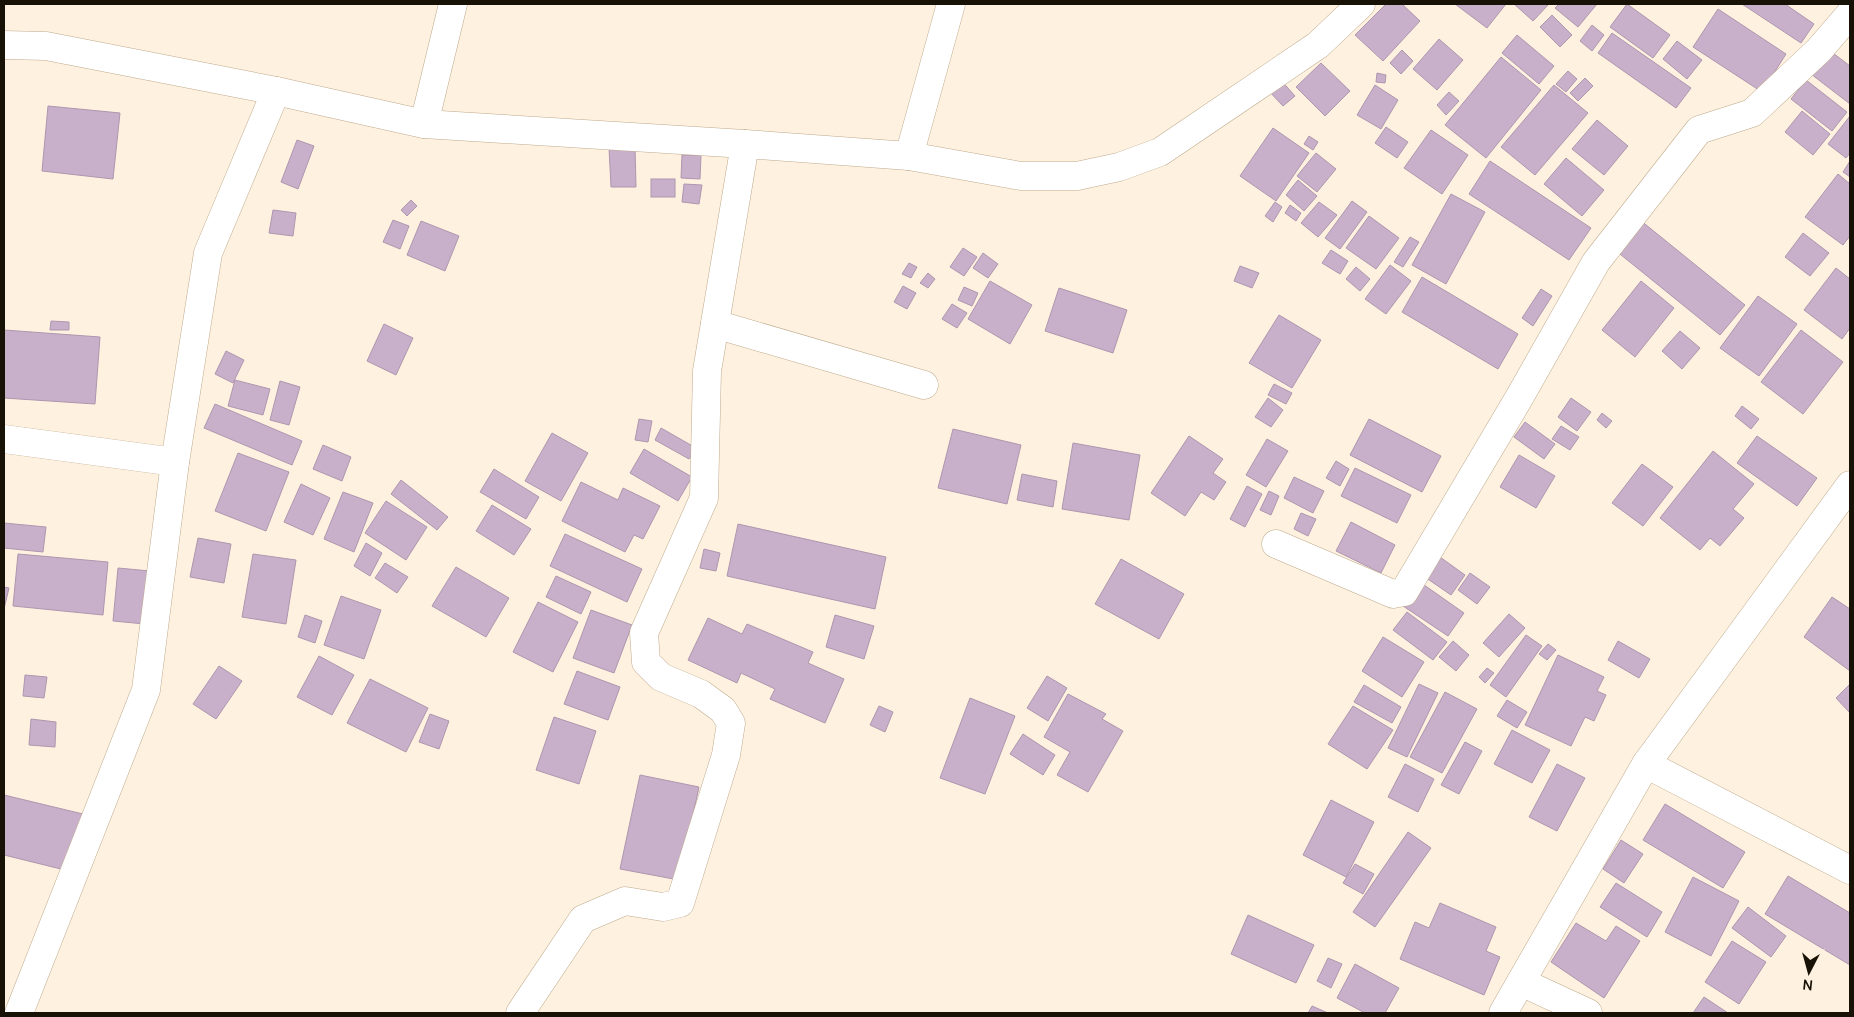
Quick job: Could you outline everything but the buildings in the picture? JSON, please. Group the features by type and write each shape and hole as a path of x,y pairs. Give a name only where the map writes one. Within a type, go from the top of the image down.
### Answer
{"street":[{"path":"424,124 453,4"},
{"path":"909,156 951,4"},
{"path":"4,45 46,46 276,91 424,124 909,156 1021,176 1077,176 1119,167 1160,152 1318,45 1361,4"},
{"path":"1276,544 1393,594 1404,592 1519,398 1596,262 1699,130 1752,112 1819,50 1850,14"},
{"path":"19,1013 146,690 174,462 208,253 276,91"},
{"path":"520,1013 584,919 625,901 663,907 680,903 726,755 731,723 723,710 701,694 661,677 646,662 644,633 704,498 706,371 745,144"},
{"path":"715,324 924,385"},
{"path":"4,439 174,462"},
{"path":"1502,1013 1646,764 1850,485"},
{"path":"1646,764 1850,870"},
{"path":"1521,982 1588,1013"}]}
